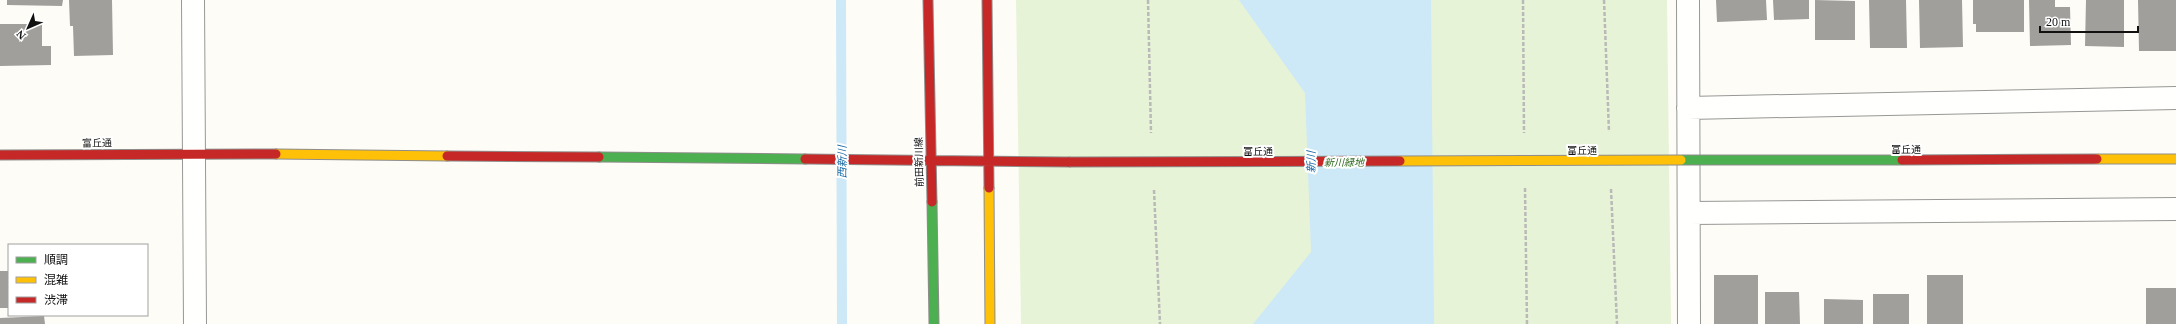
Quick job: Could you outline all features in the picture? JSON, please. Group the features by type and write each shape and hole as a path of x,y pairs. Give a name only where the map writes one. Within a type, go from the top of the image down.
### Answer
{"street":[{"path":"193,0 195,324"},
{"name":"前田新川線","path":"928,0 934,324"},
{"path":"987,0 990,324"},
{"path":"1688,0 1690,213 1689,324"},
{"path":"1688,108 2176,98"},
{"name":"富丘通","path":"0,155 194,153 930,162 2176,159"},
{"path":"1690,213 2176,209"}],"green space":[{"name":"新川緑地","path":"1016,0 1667,0 1671,324 1021,324"}],"water":[{"name":"新川","path":"1239,0 1431,0 1434,324 1253,324 1311,252 1305,93"}],"building":[{"path":"7,0 63,0 62,6 7,5"},
{"path":"69,0 112,0 113,55 74,56 73,26 70,26"},
{"path":"1716,0 1766,0 1767,20 1717,22"},
{"path":"1773,0 1809,0 1809,19 1774,20"},
{"path":"1815,0 1855,1 1855,40 1815,40"},
{"path":"1869,0 1906,0 1907,48 1870,48"},
{"path":"1919,0 1962,0 1963,47 1920,48"},
{"path":"1973,0 2024,0 2024,32 1976,32 1976,24 1973,24"},
{"path":"2029,0 2055,0 2055,7 2070,7 2071,45 2030,46"},
{"path":"2086,0 2124,0 2124,47 2085,46"},
{"path":"2138,0 2176,0 2176,51 2139,51"},
{"path":"0,24 42,24 42,46 51,46 51,65 0,66"},
{"path":"0,271 8,271 8,308 0,308"},
{"path":"1714,275 1758,275 1758,324 1714,324"},
{"path":"1927,275 1963,275 1963,324 1927,324"},
{"path":"2146,288 2176,288 2176,324 2146,324"},
{"path":"1765,292 1799,292 1800,324 1765,324"},
{"path":"1873,294 1909,294 1909,324 1873,324"},
{"path":"1824,299 1863,300 1863,324 1824,324"},
{"path":"44,316 45,324 0,324 0,318"}],"waterway":[{"name":"西新川","path":"841,0 842,324"}],"traffic: fast":[{"path":"599,157 805,159"},
{"path":"1681,160 1902,160"},
{"path":"932,202 934,324"}],"traffic: slow":[{"path":"276,154 447,156"},
{"path":"2097,159 2176,159"},
{"path":"1400,161 1681,160"},
{"path":"989,188 990,324"}],"traffic: jam":[{"path":"928,0 932,202"},
{"path":"987,0 989,188"},
{"path":"0,155 276,154"},
{"path":"447,156 599,157"},
{"path":"805,159 1069,162"},
{"path":"1902,160 2097,159"},
{"path":"1069,162 1400,161"}]}
